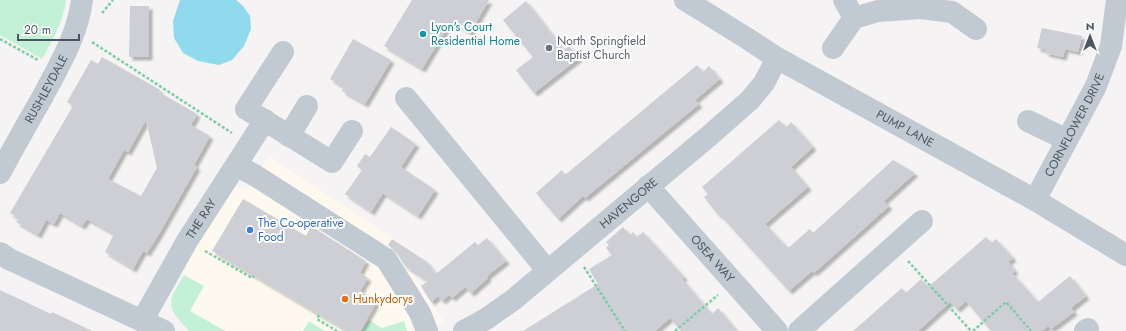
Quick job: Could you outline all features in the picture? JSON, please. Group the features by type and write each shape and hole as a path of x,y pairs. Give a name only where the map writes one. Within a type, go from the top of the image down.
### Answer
{"street":[{"name":"RUSHLEYDALE","path":"0,174 56,71 75,32 82,0"},
{"name":"PUMP LANE","path":"685,0 777,58 1035,200 1126,255"},
{"name":"CORNFLOWER DRIVE","path":"1035,200 1118,48 1117,0"},
{"path":"833,48 849,9 878,11 921,9 952,12 976,29"},
{"path":"283,52 246,109 332,162 352,131"},
{"name":"HAVENGORE","path":"464,331 486,319 513,300 709,136 750,100 764,83 777,58"},
{"path":"406,98 547,270"},
{"path":"289,136 307,106"},
{"name":"THE RAY","path":"142,320 187,241 265,120"},
{"path":"1028,121 1067,140"},
{"path":"236,165 256,176 386,259 420,313 427,331"},
{"name":"OSEA WAY","path":"648,186 777,331"},
{"path":"799,331 922,221"},
{"path":"0,253 9,259 164,331"}],"path":[{"path":"75,32 84,36 250,144"},
{"path":"0,38 56,71"},
{"path":"187,241 252,278 254,276"},
{"path":"895,246 972,331 1006,302 1031,331"},
{"path":"573,250 625,331"},
{"path":"675,331 733,282"},
{"path":"319,315 317,320 337,331"}],"shaded area":[{"path":"269,156 419,255 407,266 445,323 422,331 189,331 173,312 170,301 174,290 183,275 180,272 231,188 238,187 247,190"}],"green space":[{"path":"0,0 66,0 60,24 42,59 0,35"},
{"path":"184,275 204,286 190,311 225,331 189,331 176,316 171,304 174,292"},
{"path":"369,320 382,328 404,321 407,331 362,331"},
{"path":"309,321 325,331 303,331"}],"water":[{"path":"180,0 236,0 243,6 250,16 251,29 244,46 232,60 219,65 198,61 183,53 174,38 173,21"}],"building":[{"name":"Lyon's Court Residential Home","path":"412,0 489,0 470,33 451,21 422,69 384,46"},
{"name":"North Springfield Baptist Church","path":"526,1 564,50 569,46 579,58 534,93 516,70 533,57 503,20"},
{"path":"130,6 149,6 149,57 129,57"},
{"path":"1042,28 1082,36 1078,52 1065,49 1063,57 1045,53 1046,50 1037,48"},
{"path":"353,39 391,60 365,104 342,91 344,87 330,79"},
{"path":"102,57 160,90 159,92 197,114 191,125 210,136 194,165 197,167 159,234 147,253 143,251 133,269 105,252 114,234 87,219 82,226 60,213 54,224 46,220 38,235 16,222 19,218 10,213 73,106 67,102 91,60 98,64","holes":["146,120 157,168 141,196 108,179 124,150 128,152"]},
{"path":"697,65 703,72 709,66 720,79 695,100 699,104 585,198 583,196 558,219 536,193 562,170 565,175"},
{"path":"779,120 786,127 791,122 813,147 791,167 808,187 765,224 788,248 810,229 813,233 893,160 915,173 884,201 889,206 814,273 812,271 789,291 720,215 719,216 704,197 708,194 702,187"},
{"path":"391,127 416,144 401,167 435,190 418,216 383,193 371,212 345,194 362,170 357,166 365,154 370,157"},
{"path":"243,199 306,236 311,226 366,261 360,273 368,278 360,291 377,301 360,331 347,331 212,251"},
{"path":"623,227 630,235 633,232 637,237 643,232 684,277 682,279 712,314 718,308 737,331 681,331 670,318 655,331 523,331 598,284 589,269 612,255 606,248 609,245 606,242"},
{"path":"986,237 992,243 996,239 1013,258 1008,262 1015,271 1012,273 1038,302 1070,276 1086,296 1071,308 1074,312 1051,329 1048,326 1042,331 991,331 966,301 957,309 950,302 918,331 853,331 902,288 906,293 921,279 928,287"},
{"path":"487,238 506,261 487,276 488,278 471,293 465,287 452,298 449,295 442,301 438,296 431,302 421,286 428,281 405,266 396,252 388,245 392,239 427,262 436,274 475,242 478,245"},
{"path":"0,290 51,314 52,312 92,331 0,331"}],"place":[{"name":"Lyon's Court Residential Home","path":"423,34"},
{"name":"North Springfield Baptist Church","path":"549,48"},
{"name":"The Co-operative Food","path":"250,230"},
{"name":"Hunkydorys","path":"345,299"}]}
